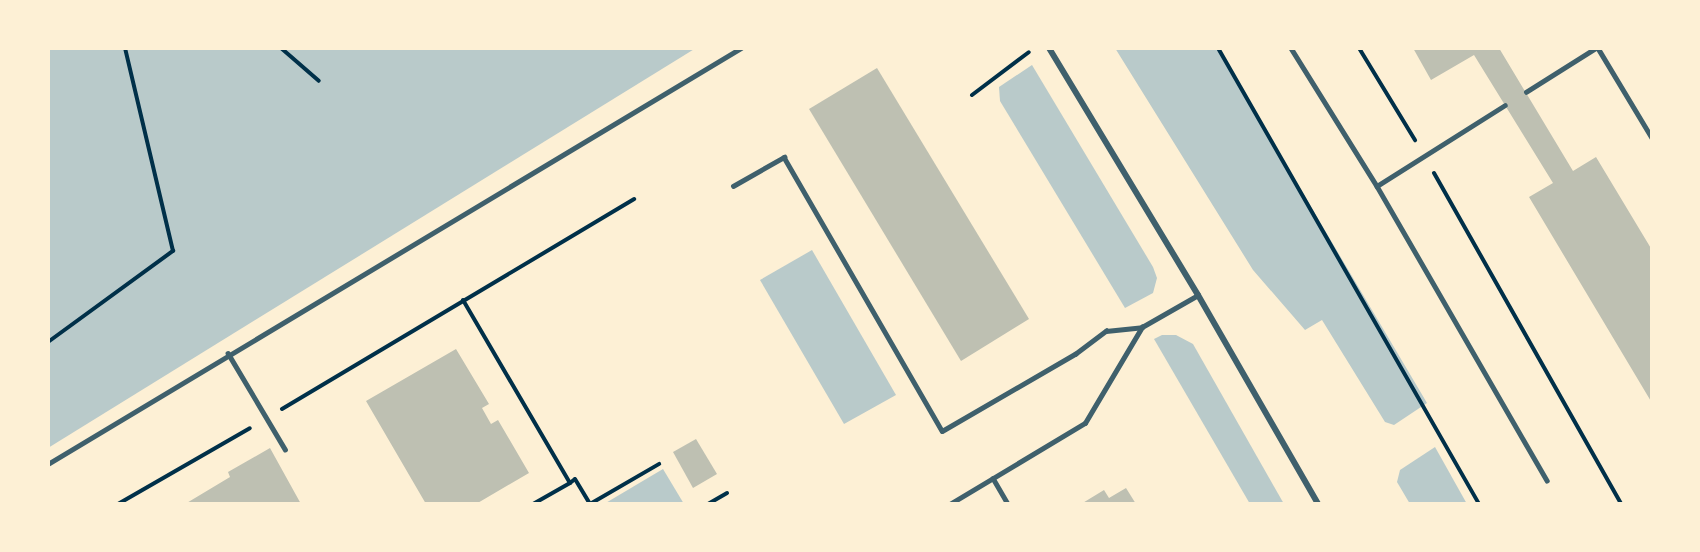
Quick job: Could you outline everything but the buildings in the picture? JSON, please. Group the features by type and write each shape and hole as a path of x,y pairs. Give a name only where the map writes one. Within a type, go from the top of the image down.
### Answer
{"street":[{"path":"1049,48 1198,295 1318,504"}],"lane":[{"path":"48,464 228,353 741,48"},
{"path":"1291,48 1377,186 1547,481"},
{"path":"1526,92 1597,48 1652,138"},
{"path":"1377,186 1505,105"},
{"path":"733,186 784,157 942,431 1075,354 1106,330 1143,327 1198,295"},
{"path":"950,504 1084,423 1143,327"},
{"path":"228,353 285,449"},
{"path":"993,478 1008,504"}],"path":[{"path":"48,342 173,250 125,48"},
{"path":"281,48 320,81"},
{"path":"972,95 1035,48"},
{"path":"1218,48 1479,504"},
{"path":"1359,48 1425,156 1621,504"},
{"path":"118,504 268,418 463,299 634,199"},
{"path":"463,299 570,483"},
{"path":"533,504 575,479 590,504 659,464"},
{"path":"708,504 727,493"}],"shaded area":[{"path":"48,48 696,48 48,448"},
{"path":"1115,48 1217,48 1427,403 1394,425 1385,422 1322,320 1305,330 1253,270"},
{"path":"1032,65 1153,267 1157,278 1153,293 1125,308 1000,101 999,87"},
{"path":"812,250 896,395 844,424 760,280"},
{"path":"1162,335 1176,335 1193,344 1284,504 1250,504 1154,339"},
{"path":"1435,447 1467,504 1410,504 1397,482 1400,470"},
{"path":"663,469 684,504 604,504"}]}
